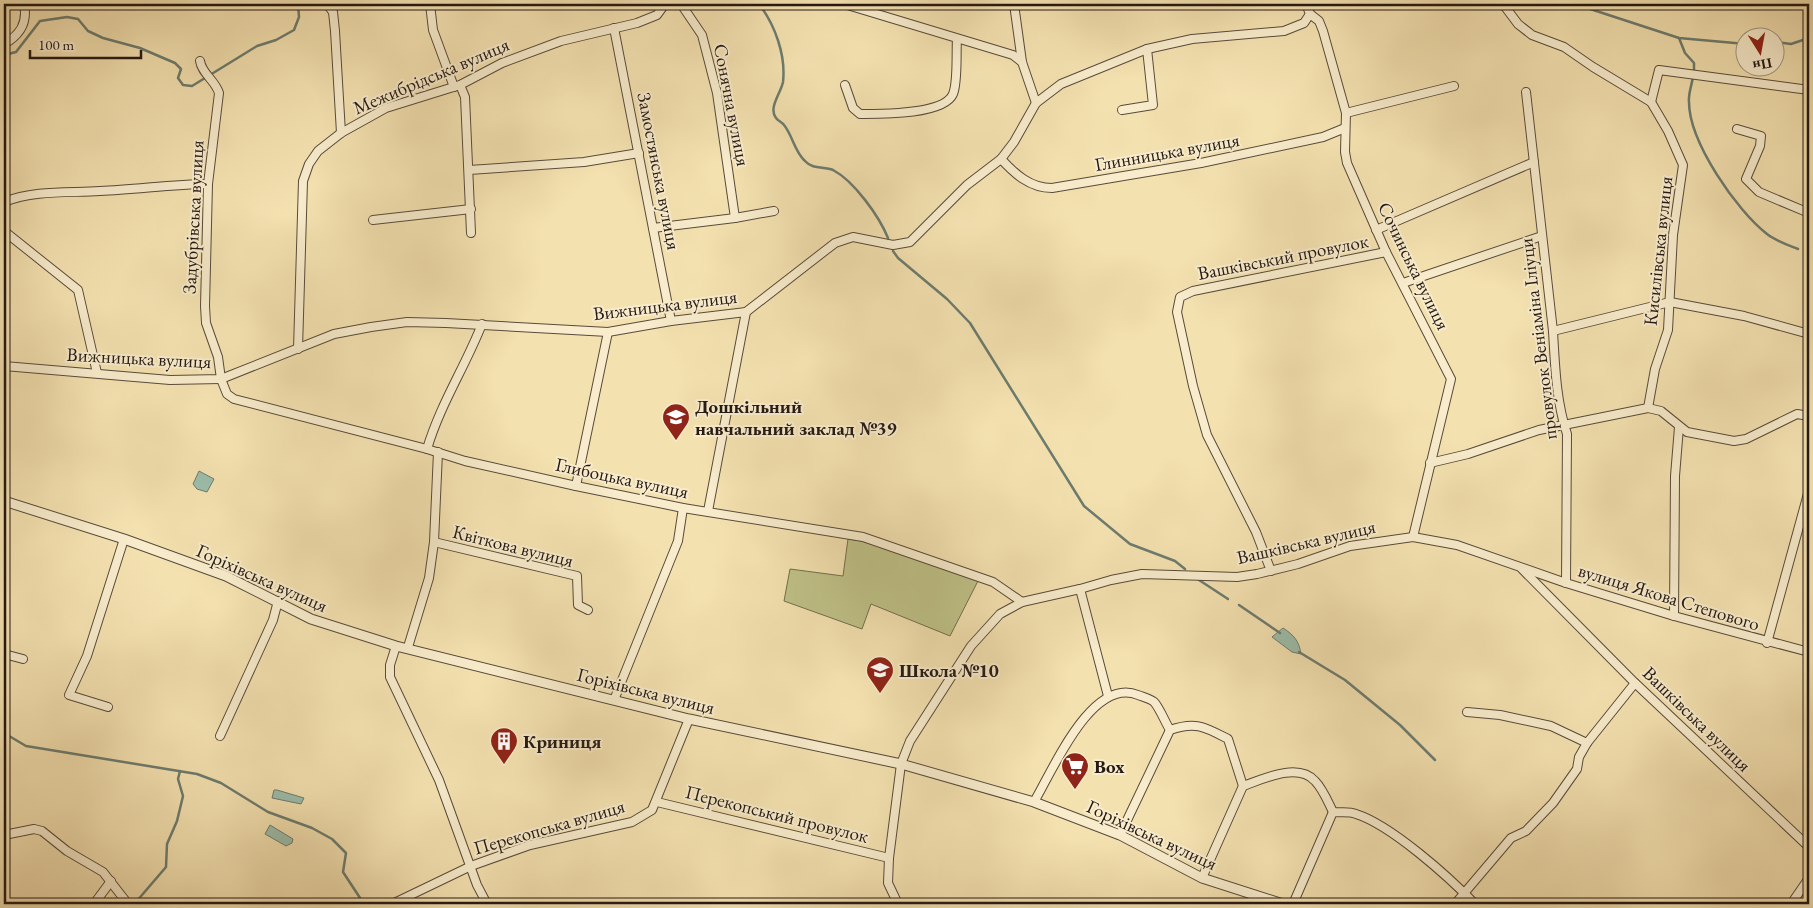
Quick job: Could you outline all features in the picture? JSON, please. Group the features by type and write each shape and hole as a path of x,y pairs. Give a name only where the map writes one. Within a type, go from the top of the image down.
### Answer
{"street":[{"path":"4,44 15,38 23,28 26,12 24,4"},
{"path":"327,4 333,12 342,133"},
{"path":"430,4 433,30 457,86 465,97 471,233"},
{"name":"Межибрідська вулиця","path":"298,349 303,181 309,164 318,151 342,133 386,108 457,86 502,62 561,41 637,23 657,15 665,4"},
{"name":"Сонячна вулиця","path":"681,4 702,35 717,93 735,218"},
{"path":"844,4 854,5 957,40 1013,55 1022,62"},
{"path":"1014,4 1022,62 1036,103"},
{"path":"1306,4 1310,14"},
{"name":"Кисилівська вулиця","path":"1503,4 1518,24 1532,35 1564,47 1592,67 1651,102 1668,131 1682,165 1673,235 1668,330 1655,369 1648,408"},
{"name":"Вижницька вулиця","path":"4,366 170,380 221,379 334,334 407,322 482,324 608,332 671,320 746,312 835,243 853,237 893,245 910,242 967,185 1001,159 1014,142 1036,103 1061,84 1147,49 1192,39 1284,31 1304,23 1310,14"},
{"name":"Сочинська вулиця","path":"1310,14 1319,21 1323,31 1346,113 1347,163 1386,252 1451,379 1412,537"},
{"name":"Замостянська вулиця","path":"614,28 671,320"},
{"path":"845,85 853,108 860,114 920,110 944,104 954,92 957,40"},
{"path":"1122,110 1153,105 1147,49"},
{"name":"Задубрівська вулиця","path":"200,61 207,75 217,86 219,93 208,184 205,315 221,379"},
{"path":"1651,102 1658,70 1809,90"},
{"path":"1346,113 1454,86"},
{"name":"провулок Веніаміна Іліуци","path":"1526,92 1553,331 1554,365 1567,442 1566,583"},
{"name":"Глинницька вулиця","path":"1001,159 1012,171 1030,184 1042,188 1052,188 1201,163 1323,137 1345,128"},
{"path":"1737,129 1761,136 1760,146 1746,179 1759,192 1809,213"},
{"path":"469,170 584,162 639,153"},
{"path":"1376,230 1534,162"},
{"path":"4,202 41,193 100,192 173,184 208,184"},
{"path":"373,220 471,209"},
{"path":"653,228 735,218 774,211"},
{"path":"4,231 78,290 86,317 97,373"},
{"path":"1403,284 1542,236"},
{"name":"Вашківський провулок","path":"1271,571 1256,532 1207,435 1193,386 1177,312 1180,297 1202,289 1386,252"},
{"path":"1553,331 1670,302 1744,316 1809,334"},
{"path":"708,511 746,312"},
{"path":"428,449 439,414 472,349 482,324"},
{"path":"576,486 608,332"},
{"name":"Глибоцька вулиця","path":"221,379 227,394 244,403 428,449 465,461 683,508 863,537 993,582 1022,602"},
{"path":"1430,463 1468,454 1539,430 1648,408 1662,411 1679,427 1702,436 1734,441 1746,439 1797,414 1809,416"},
{"path":"1674,616 1675,476 1679,427"},
{"path":"408,647 429,578 434,542 438,452"},
{"path":"1767,643 1808,503 1809,490"},
{"name":"Горіхівська вулиця","path":"4,501 124,539 226,576 311,619 396,646 408,647 690,719 901,764 1034,802 1120,836 1202,878 1283,904"},
{"path":"614,700 678,541 683,508"},
{"name":"Вашківська вулиця","path":"898,904 888,883 888,858 901,764 910,741 971,646 1000,614 1022,602 1142,574 1237,576 1271,571 1350,546 1412,537 1457,545 1520,567 1635,683 1809,847"},
{"path":"108,707 69,695 87,656 124,539"},
{"name":"Квіткова вулиця","path":"434,542 577,576 578,605 588,610"},
{"name":"вулиця Якова Степового","path":"1520,567 1674,616 1767,643 1809,652"},
{"path":"1080,589 1108,696"},
{"path":"220,736 273,620 278,601"},
{"path":"396,646 390,665 390,677 441,784 487,904"},
{"path":"4,654 23,659"},
{"path":"1455,904 1463,892 1511,838 1526,831 1553,803 1577,769 1579,757 1587,743 1635,683"},
{"path":"1034,802 1080,724 1092,707 1108,696 1129,691 1154,702 1170,730"},
{"path":"1466,712 1500,715 1550,726 1587,743"},
{"name":"Перекопська вулиця","path":"392,904 471,866 530,846 632,822 652,810 657,802 690,719"},
{"path":"1120,836 1170,730 1186,725 1205,727 1228,740 1243,786 1202,878"},
{"path":"1243,786 1287,773 1304,774 1315,780 1333,812"},
{"name":"Перекопський провулок","path":"657,802 888,858"},
{"path":"1333,812 1355,813 1384,827 1475,904"},
{"path":"1293,904 1333,812"},
{"path":"4,836 34,829 42,831 67,852 96,866 111,881 128,904"},
{"path":"1791,904 1809,878"},
{"path":"94,904 111,881"}],"green space":[{"path":"848,539 862,541 979,579 950,636 871,604 862,629 784,601 790,569 843,576"}],"shaded area":[{"path":"199,471 214,479 207,492 197,489 193,484"},
{"path":"1283,628 1295,639 1301,654 1292,652 1272,637"},
{"path":"274,790 304,798 301,804 272,798"},
{"path":"270,825 293,839 292,843 286,846 265,834"}],"waterway":[{"path":"4,55 16,52 40,21 67,17 78,19 88,31 103,38 140,48 175,63 181,69 178,78 183,85 192,86 257,46 276,40 294,30 299,17 298,4"},
{"path":"759,4 770,21 783,61 783,82 773,110 776,118 787,129 798,153 808,164 833,170 849,182 879,220 888,238"},
{"path":"1575,4 1679,38 1736,43"},
{"path":"1679,38 1685,53 1694,63 1694,71"},
{"path":"1786,43 1791,44 1809,38"},
{"path":"1693,76 1689,99 1691,118 1697,136 1717,174 1729,193 1755,223 1774,239 1798,249"},
{"path":"893,251 898,258 947,299 970,323 1084,506 1130,544 1175,561 1185,569"},
{"path":"1199,580 1228,599"},
{"path":"1239,605 1280,633"},
{"path":"1299,652 1345,680 1400,725 1435,760"},
{"path":"4,733 26,746 197,774 221,783 268,812 312,828 332,839 346,853 343,872 364,904"},
{"path":"137,904 136,902 166,867 167,844 177,821 183,796 178,779 180,771"}],"place":[{"name":"Дошкільний навчальний заклад №39","path":"676,441"},
{"name":"Школа №10","path":"880,694"},
{"name":"Криниця","path":"504,765"},
{"name":"Box","path":"1075,790"}]}
